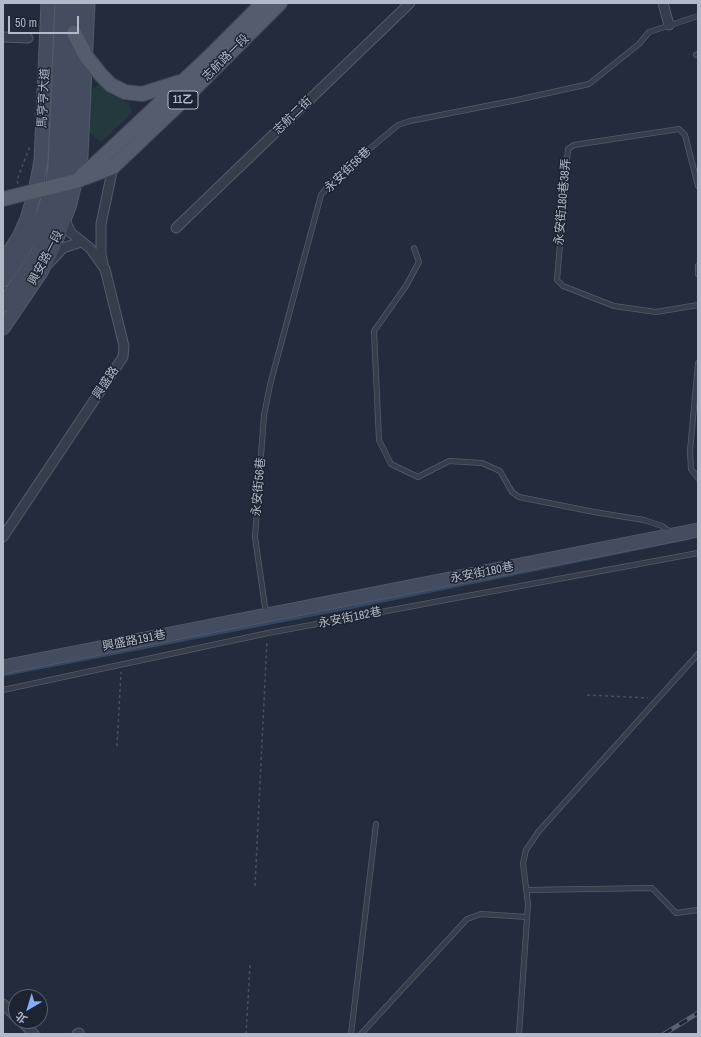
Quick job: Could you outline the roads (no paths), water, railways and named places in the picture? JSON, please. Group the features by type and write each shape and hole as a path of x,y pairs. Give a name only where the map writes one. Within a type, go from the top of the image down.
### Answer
{"main road":[{"name":"志航路一段","path":"63,184 106,154 263,3"},
{"name":"志航路一段","path":"3,199 63,184 113,167 176,107 280,3"},
{"path":"74,33 86,56 101,75 111,85 125,92 142,94 182,82"}],"street":[{"name":"馬亨亨大道","path":"35,192 41,161 48,3"},
{"name":"馬亨亨大道","path":"62,3 55,167 63,184"},
{"path":"63,184 68,156 75,3"},
{"path":"63,184 81,156 88,3"},
{"name":"志航二街","path":"176,228 410,3"},
{"path":"662,3 669,26"},
{"path":"3,36 28,38"},
{"path":"105,269 101,254 101,224 113,167"},
{"name":"興安路一段","path":"3,328 41,272 65,220 63,184"},
{"name":"興安路一段","path":"3,280 21,254 43,214 63,184"},
{"name":"興安路一段","path":"3,305 36,254 54,216 63,184"},
{"path":"3,261 19,237 27,219 35,192"},
{"name":"興盛路","path":"3,537 123,357 124,346 105,269 90,248 71,233 65,220"},
{"path":"41,272 63,248 81,242"},
{"name":"永安街180巷","path":"266,616 698,530"},
{"name":"興盛路191巷","path":"3,667 266,616"}],"lane":[{"name":"永安街56巷","path":"266,616 255,537 264,415 270,385 321,195 336,177 398,125 589,84 639,44 649,32 698,16"},
{"name":"永安街180巷38弄","path":"698,186 685,135 679,129 574,145 568,149 557,280 563,286 614,306 656,312 698,305"},
{"path":"414,248 419,262 406,286 374,331 379,440 391,464 418,477 449,461 482,463 500,471 512,492 518,497 644,520 662,526 675,535"},
{"path":"698,266 698,274"},
{"path":"698,363 690,451 691,469 698,478"},
{"name":"永安街182巷","path":"3,690 268,633 698,553"},
{"path":"519,1034 528,904 523,863 526,850 539,831 698,654"},
{"path":"351,1034 376,824"},
{"path":"526,890 652,888 676,913 698,910"},
{"path":"361,1034 467,919 481,914 526,917"}],"waterway":[{"path":"3,675 353,607 690,538"}],"railway":[{"path":"664,1034 698,1013"}]}
